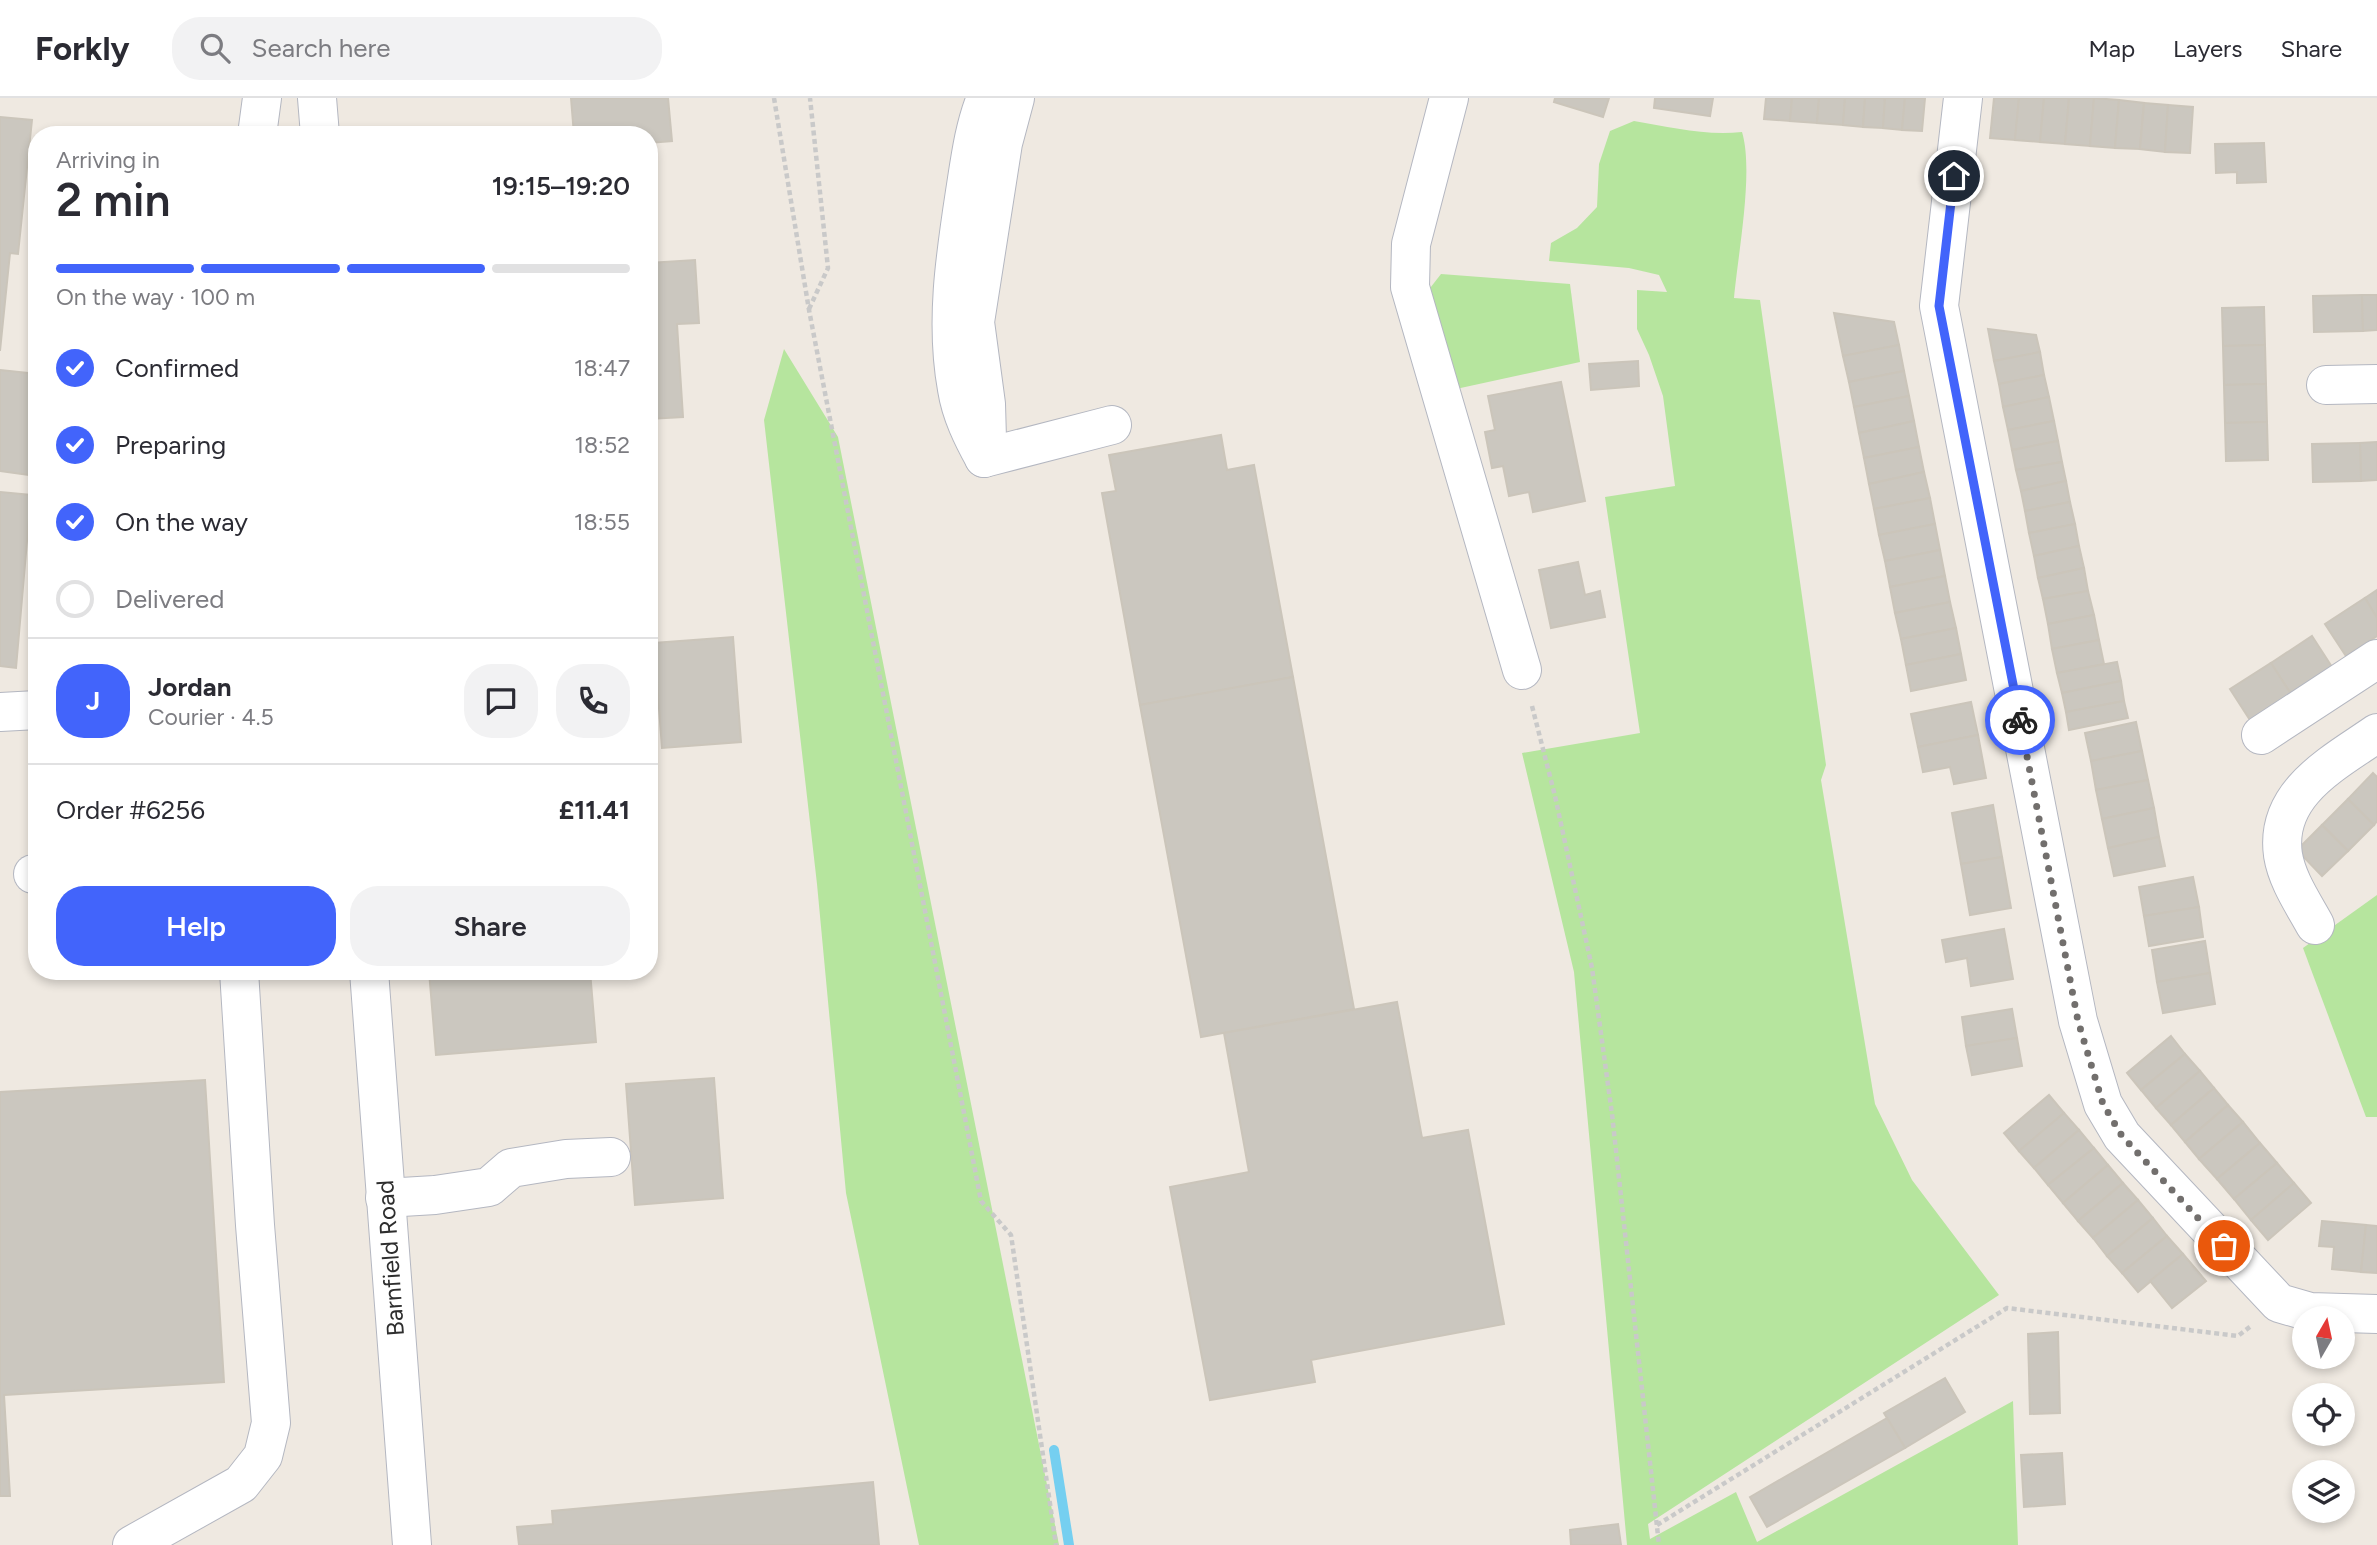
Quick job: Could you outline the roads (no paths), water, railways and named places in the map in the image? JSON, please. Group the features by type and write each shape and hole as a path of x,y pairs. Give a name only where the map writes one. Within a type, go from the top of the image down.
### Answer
{"street":[{"path":"258,126 262,98"},
{"path":"317,98 319,126"},
{"path":"984,458 967,426 957,389 950,316 968,170 979,115 986,98"},
{"path":"984,458 987,438 986,404 975,322 1001,156 1014,98"},
{"path":"1449,98 1411,244 1410,287 1522,670"},
{"path":"1963,98 1939,306 2078,1021 2103,1104 2122,1136 2279,1303 2311,1312 2377,1314"},
{"path":"2326,385 2377,384"},
{"path":"984,458 1112,425"},
{"path":"2261,735 2377,659"},
{"path":"0,712 28,710"},
{"path":"2315,925 2291,882 2283,854 2285,824 2294,799 2318,774 2377,733"},
{"path":"132,1545 241,1484 263,1456 271,1423 240,980"},
{"name":"Barnfield Road","path":"370,980 412,1545"},
{"path":"385,1198 435,1195 489,1187 511,1168 566,1159 611,1157"}],"waterway":[{"path":"1054,1450 1069,1545"}]}
